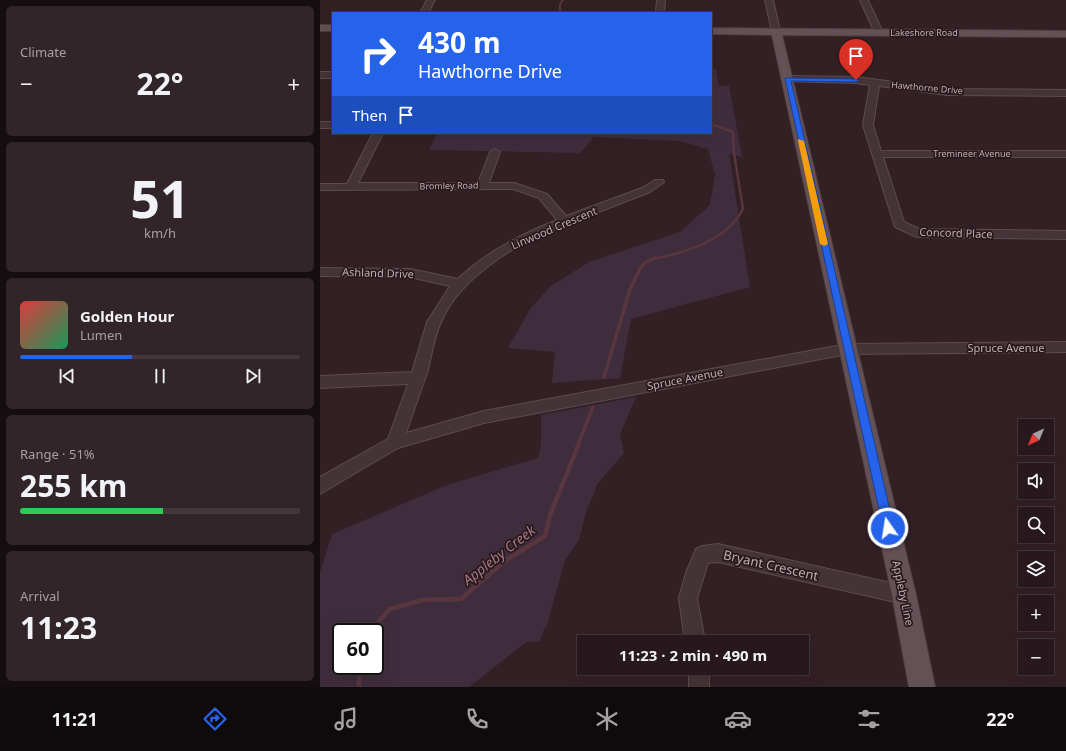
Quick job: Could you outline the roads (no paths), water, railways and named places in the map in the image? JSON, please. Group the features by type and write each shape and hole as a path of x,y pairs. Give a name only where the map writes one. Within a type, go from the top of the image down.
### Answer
{"main road":[{"path":"320,28 332,28"},
{"name":"Lakeshore Road","path":"712,31 1066,34"},
{"name":"Appleby Line","path":"776,31 904,595 922,687"}],"street":[{"path":"425,12 431,0"},
{"path":"660,12 661,0"},
{"path":"769,0 776,31"},
{"path":"864,0 879,33"},
{"path":"320,75 332,75"},
{"name":"Hawthorne Drive","path":"787,79 848,80 947,92 1066,93"},
{"name":"Concord Place","path":"875,83 868,125 899,224 917,233 1066,235"},
{"path":"320,125 332,125"},
{"path":"351,187 378,134"},
{"path":"483,185 495,152"},
{"name":"Tremineer Avenue","path":"878,154 1066,154"},
{"name":"Linwood Crescent","path":"394,443 437,316 459,284 491,257 526,238 646,190 659,182"},
{"name":"Bromley Road","path":"320,187 514,186 543,196 565,222"},
{"name":"Ashland Drive","path":"320,272 410,272 459,284"},
{"name":"Spruce Avenue","path":"320,486 394,443 484,417 847,349 1066,347"},
{"path":"320,382 417,378"},
{"name":"Bryant Crescent","path":"694,635 688,598 702,555 718,553 904,595"},
{"path":"699,675 699,687"}],"waterway":[{"name":"Appleby Creek","path":"560,12 560,4 563,0"},
{"name":"Appleby Creek","path":"654,258 697,247 724,232 738,217 743,209 734,153 733,132 712,124"},
{"name":"Appleby Creek","path":"604,377 630,289 641,267 646,262 654,258"},
{"name":"Appleby Creek","path":"577,447 593,407"},
{"name":"Appleby Creek","path":"377,623 390,609 423,600 461,599 506,560 545,536 550,515 578,446"},
{"name":"Appleby Creek","path":"359,675 359,687"}]}
